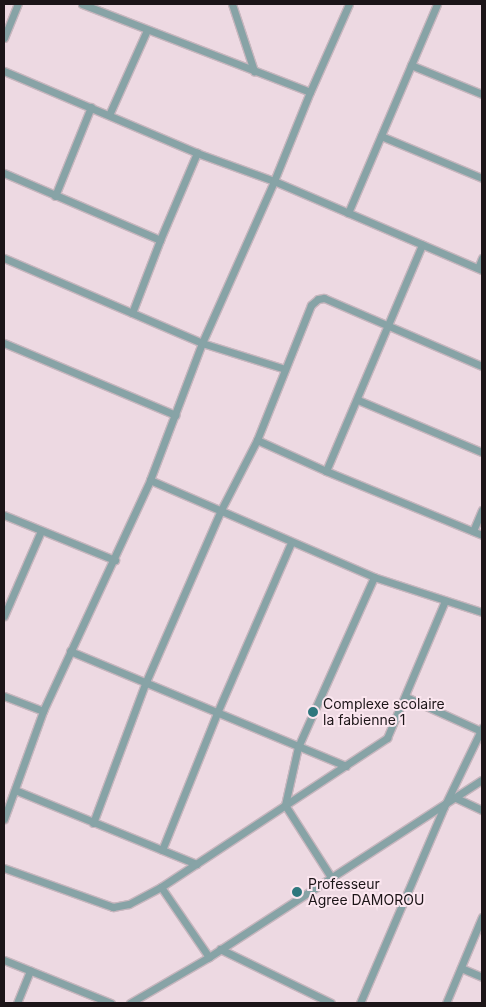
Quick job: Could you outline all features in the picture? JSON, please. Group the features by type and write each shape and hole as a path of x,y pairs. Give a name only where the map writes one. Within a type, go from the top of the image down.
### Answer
{"street":[{"path":"4,38 18,4"},
{"path":"82,4 310,92"},
{"path":"232,4 254,71"},
{"path":"348,213 437,4"},
{"path":"4,818 44,711 70,651 115,560 150,480 202,343 274,180 346,6"},
{"path":"109,115 147,30"},
{"path":"411,65 482,93"},
{"path":"4,71 197,153 274,180 480,269 482,258"},
{"path":"55,196 91,107"},
{"path":"381,136 482,178"},
{"path":"132,313 160,240 197,153"},
{"path":"4,174 160,240"},
{"path":"326,471 358,400 422,245"},
{"path":"4,258 202,343 285,369"},
{"path":"93,823 145,684 221,510 256,440 311,304 318,299 324,298 482,366"},
{"path":"4,344 175,415"},
{"path":"358,400 482,452"},
{"path":"256,440 482,535"},
{"path":"150,480 221,510 291,543 374,577 482,612"},
{"path":"473,531 482,510"},
{"path":"4,515 115,560"},
{"path":"4,616 6,605 41,530"},
{"path":"162,850 217,712 291,543"},
{"path":"331,877 285,806 298,747 374,577"},
{"path":"4,868 113,907 129,904 161,887 388,738 445,601"},
{"path":"70,651 145,684 346,766"},
{"path":"4,696 44,711"},
{"path":"360,1003 444,807 479,743 482,729 406,697"},
{"path":"130,1003 209,957 331,877 444,807 482,780"},
{"path":"15,790 196,864"},
{"path":"456,798 482,810"},
{"path":"161,887 209,957"},
{"path":"446,1003 482,917"},
{"path":"220,949 331,1003"},
{"path":"4,960 111,1003"},
{"path":"461,968 482,977"},
{"path":"16,1003 30,970"}],"place":[{"name":"Complexe scolaire la fabienne 1","path":"313,712"},
{"name":"Professeur Agree DAMOROU","path":"297,892"}]}
